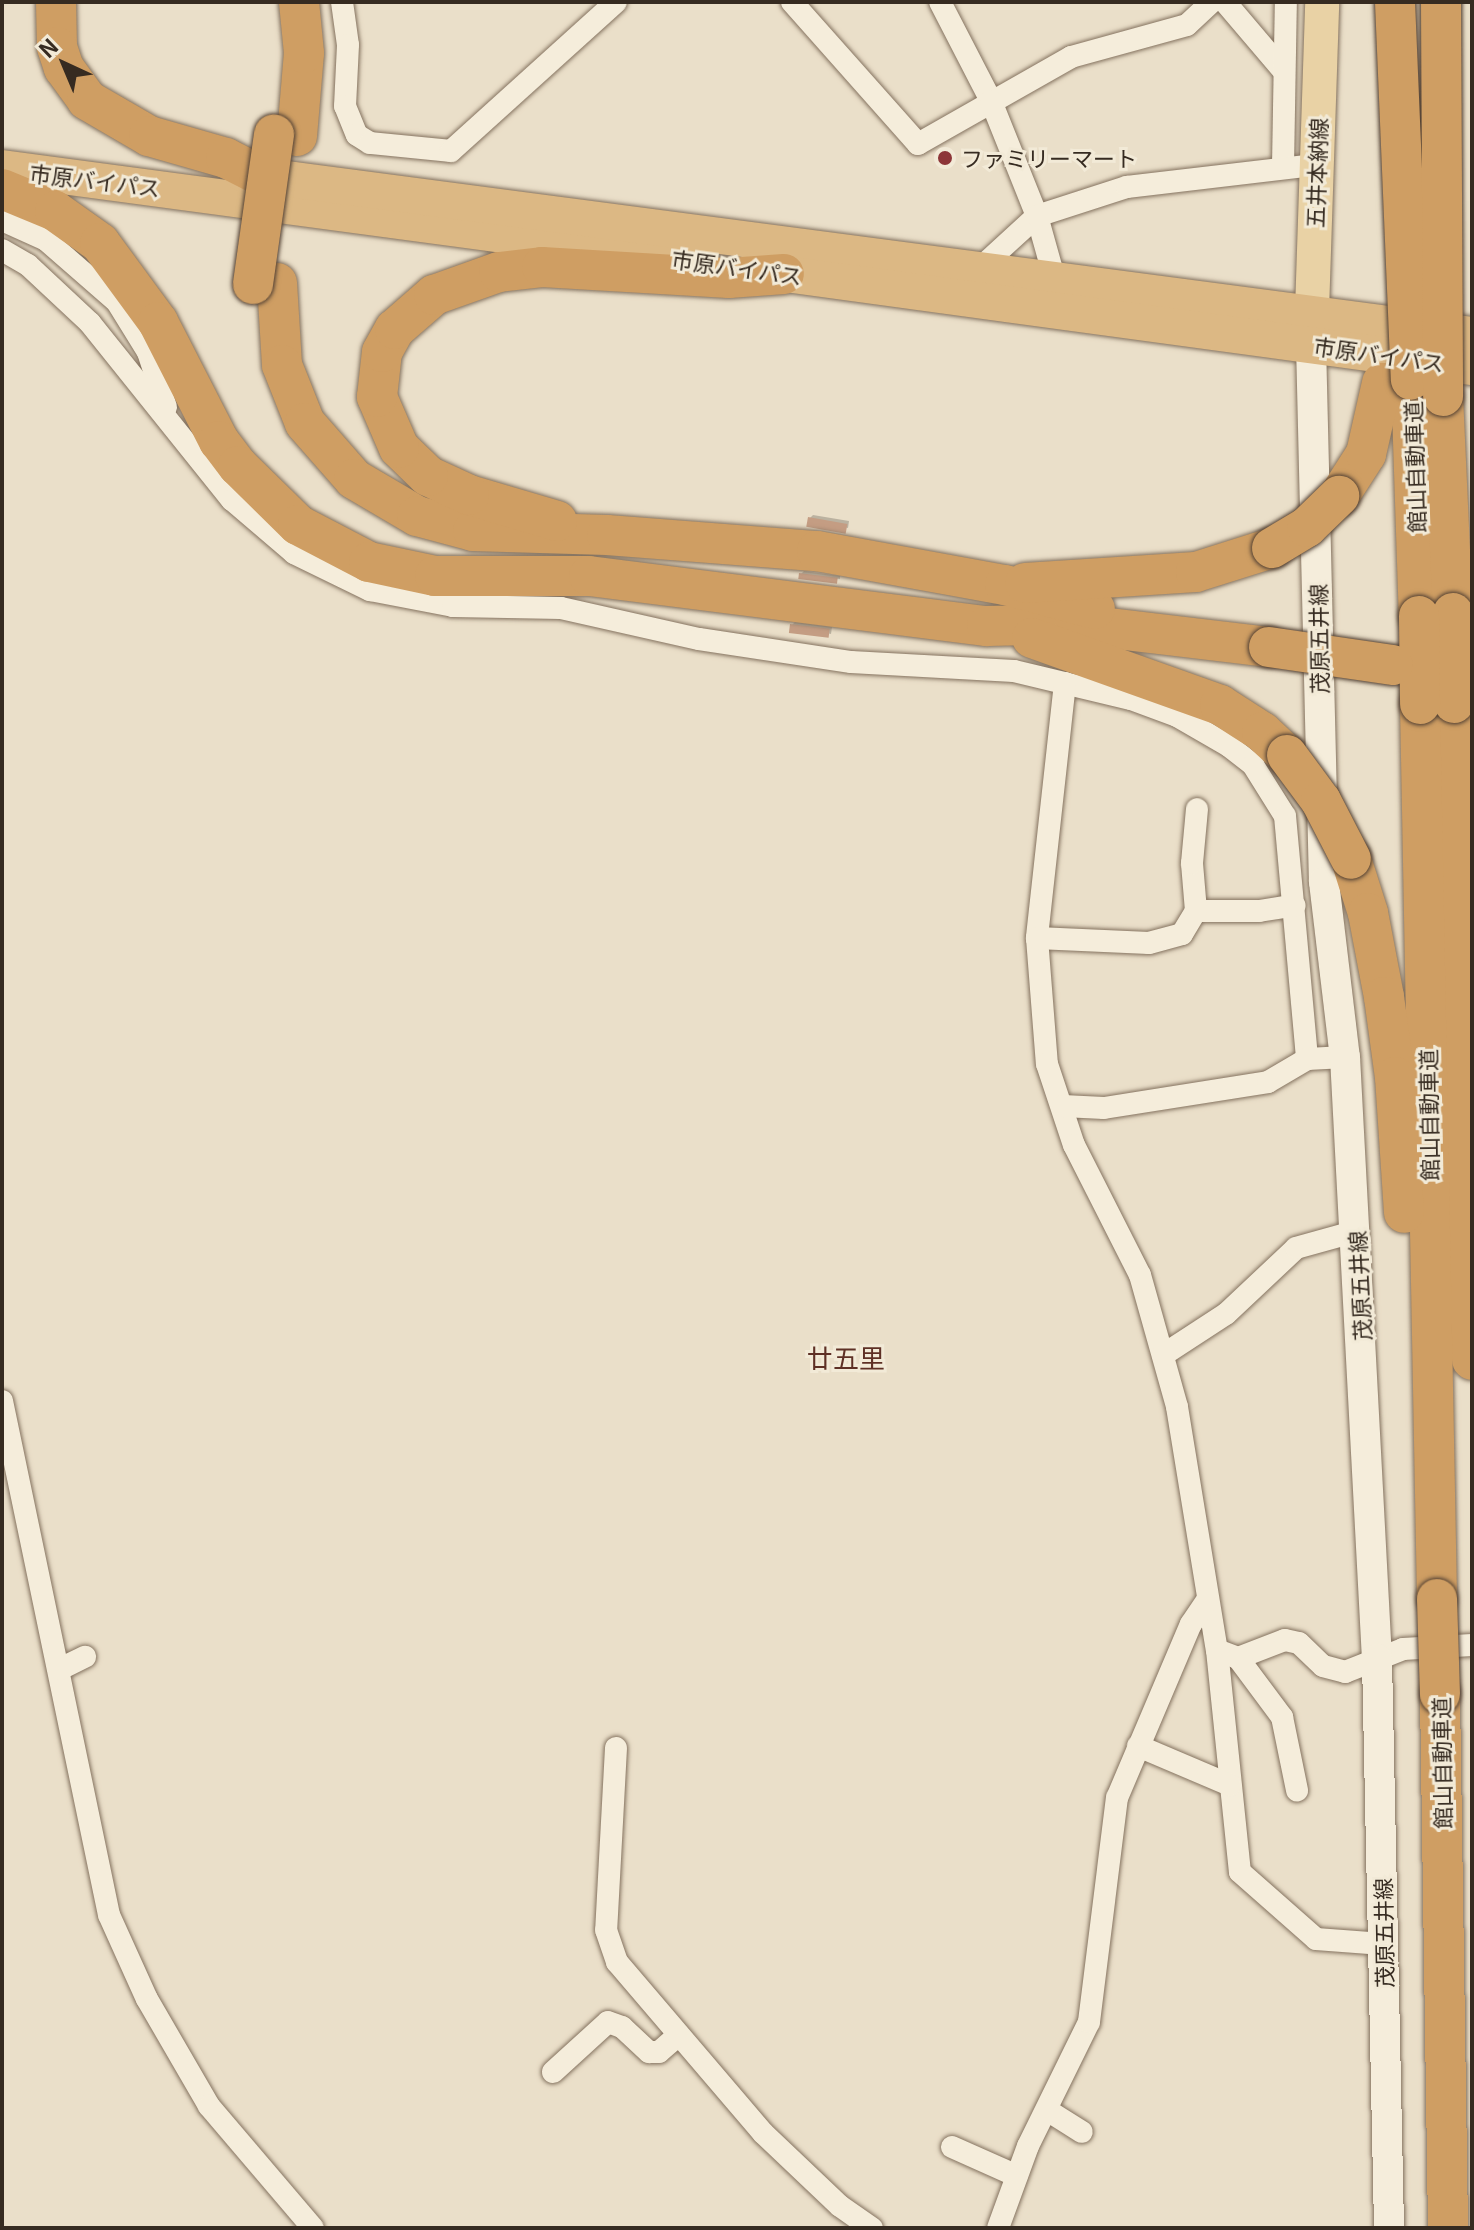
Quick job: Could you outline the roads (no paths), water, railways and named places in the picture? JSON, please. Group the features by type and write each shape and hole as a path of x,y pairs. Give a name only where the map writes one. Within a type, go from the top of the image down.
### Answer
{"highway":[{"path":"56,2 57,47 64,68 87,100 149,136 226,158 260,175"},
{"path":"273,2 280,40 285,135"},
{"path":"299,2 304,53 285,135 256,348 270,403 296,448 335,494 373,521 426,543 589,576 987,626 1075,624 1271,639 1414,634"},
{"name":"館山自動車道","path":"1395,2 1408,281 1424,394"},
{"name":"館山自動車道","path":"1441,2 1442,214 1424,394 1414,634 1437,703 1472,1360"},
{"name":"市原バイパス","path":"2,143 1054,277 1312,329 1472,367"},
{"name":"市原バイパス","path":"2,168 784,274 1312,329 1472,335"},
{"path":"2,189 55,211 100,243 158,322 219,441 257,487 310,532 344,552 400,571 473,577 589,576"},
{"path":"607,535 469,495 428,476 392,437 377,397 382,352 395,329 434,295 499,272 542,267 729,278 784,274"},
{"path":"265,284 293,401 336,463 373,494 417,516 473,531 607,535 817,551 1005,585 1075,606 1271,639"},
{"path":"1005,585 1196,572 1272,548 1307,527 1339,496 1366,454 1424,394 1472,546"},
{"path":"987,626 1193,693 1239,716 1287,755 1321,801 1351,859 1375,942 1395,1077 1423,1528 1437,1599"},
{"name":"館山自動車道","path":"1437,703 1437,1599 1448,2228"}],"main road":[{"name":"五井本納線","path":"1312,329 1299,166 1322,2"},
{"name":"茂原五井線","path":"1312,329 1324,882 1345,1057 1357,1231 1377,1659 1389,2228"}],"street":[{"path":"342,2 348,45 345,106 357,135 370,143 451,151 616,2"},
{"path":"792,2 918,144 1071,57 1187,25 1212,2"},
{"path":"940,2 991,101 1037,216 1054,277"},
{"path":"1225,2 1282,69"},
{"path":"979,269 1037,216 1127,187 1299,166 1282,69 1286,2"},
{"path":"2,220 46,240 117,302 148,352 171,420"},
{"path":"2,250 61,292 171,420 242,509 294,553 370,590 453,606 561,608 699,639 821,657 1014,671 1177,716 1253,765 1285,816 1307,1059"},
{"path":"1065,683 1037,938 1047,1064 1074,1145 1140,1275 1180,1420 1208,1599 1227,1654 1230,1785 1240,1872 1316,1939 1383,1944"},
{"path":"1037,938 1149,943 1182,934 1196,911 1192,863 1197,809"},
{"path":"1196,911 1259,911 1295,905"},
{"path":"1063,1106 1104,1108 1268,1082 1307,1059 1345,1057"},
{"path":"1163,1355 1226,1314 1296,1248 1357,1231"},
{"path":"2,1401 60,1669 101,1891 128,1959 178,2058 209,2106 313,2228"},
{"path":"998,2228 1017,2176 1089,2022 1117,1798 1191,1624 1208,1599"},
{"path":"1227,1654 1285,1640 1336,1672 1403,1649 1472,1645"},
{"path":"1227,1654 1282,1717 1297,1790"},
{"path":"60,1669 85,1657"},
{"path":"1138,1746 1230,1785"},
{"path":"616,1748 606,1930 617,1962 676,2037 763,2133 840,2206 872,2228"},
{"path":"553,2072 608,2022 622,2027 649,2052 659,2052 676,2037"},
{"path":"1047,2110 1082,2132"},
{"path":"952,2147 1017,2176"}],"place":[{"name":"ファミリーマート","path":"945,158"}],"district":[{"name":"廿五里","path":"846,1357"}]}
